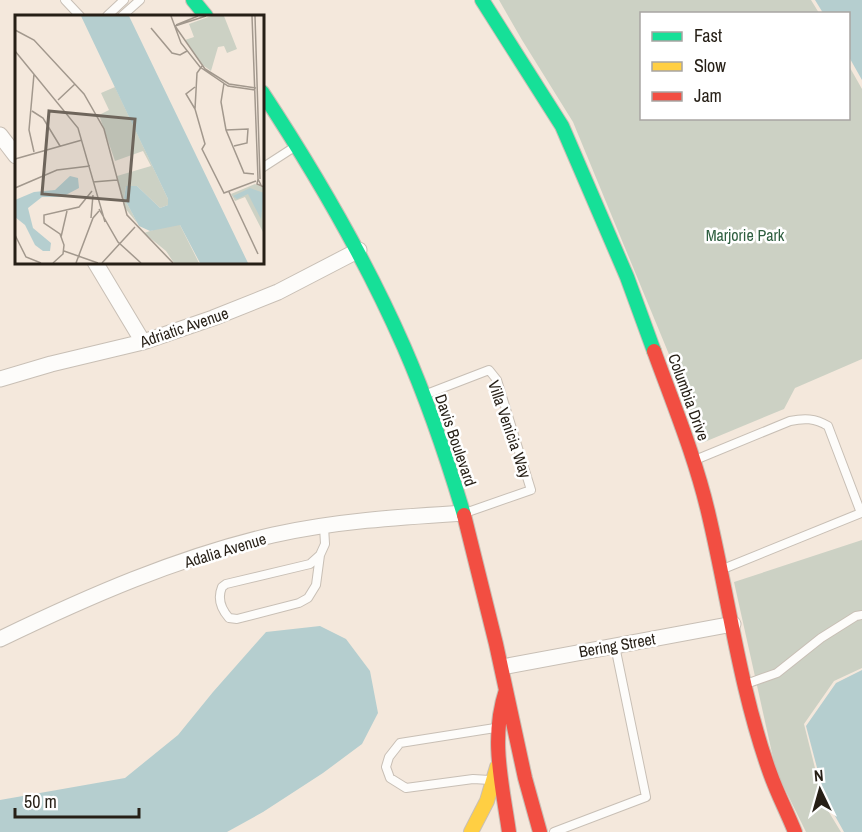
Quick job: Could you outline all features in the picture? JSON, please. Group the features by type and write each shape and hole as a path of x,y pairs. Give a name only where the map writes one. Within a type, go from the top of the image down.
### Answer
{"street":[{"path":"194,0 205,15"},
{"name":"Columbia Drive","path":"482,0 561,126 627,277 694,460 722,570 745,685 770,773 795,832"},
{"name":"Davis Boulevard","path":"264,95 297,145 359,250 394,324 424,396 463,513 507,687 523,776 540,831"},
{"path":"0,135 15,155"},
{"name":"Adriatic Avenue","path":"0,379 142,342 213,318 279,292 359,250"},
{"path":"95,264 142,342"},
{"name":"Adalia Avenue","path":"0,639 52,614 199,556 273,535 324,526 463,513"},
{"name":"Bering Street","path":"502,667 733,624"},
{"path":"507,687 498,718 498,780 509,832"},
{"path":"471,832 498,780"}],"lane":[{"path":"65,0 79,15"},
{"path":"108,15 124,0"},
{"path":"123,15 140,0"},
{"path":"264,167 297,145"},
{"name":"Villa Venicia Way","path":"424,396 489,370 497,380 531,490 463,513"},
{"path":"694,460 790,421 804,418 819,421 828,426 861,513 722,570"},
{"path":"321,555 310,564 222,587 219,597 222,609 230,618 237,619 304,601 316,585 325,544 324,526"},
{"path":"745,685 777,673 821,638 856,616 862,615"},
{"path":"554,832 646,797 615,646"},
{"path":"514,725 400,743 389,757 386,767 390,778 406,788 473,779 498,780 523,776"}],"green space":[{"name":"Marjorie Park","path":"499,0 811,0 818,12 640,12 640,120 850,120 850,68 862,89 862,359 795,388 784,409 702,443 680,381 573,122"},
{"path":"862,540 862,668 834,681 804,724 824,804 841,832 806,832 776,771 734,582"}],"water":[{"path":"815,0 862,0 862,80 850,59 850,12 822,12"},
{"path":"320,626 346,639 370,671 378,713 362,744 323,773 263,812 227,832 0,832 0,800 125,778 178,735 266,632"},
{"path":"862,670 862,832 844,832 825,798 806,726 836,683"}],"traffic: fast":[{"path":"193,0 205,15"},
{"path":"482,0 562,126 627,277 654,351"},
{"path":"264,95 339,217 389,314 429,409 464,515"}],"traffic: slow":[{"path":"471,832 487,801 497,767"}],"traffic: jam":[{"path":"654,351 704,495 743,678 760,742 795,832"},
{"path":"464,515 496,644 525,778 540,832"},
{"path":"506,690 501,708 498,743 509,832"}]}
